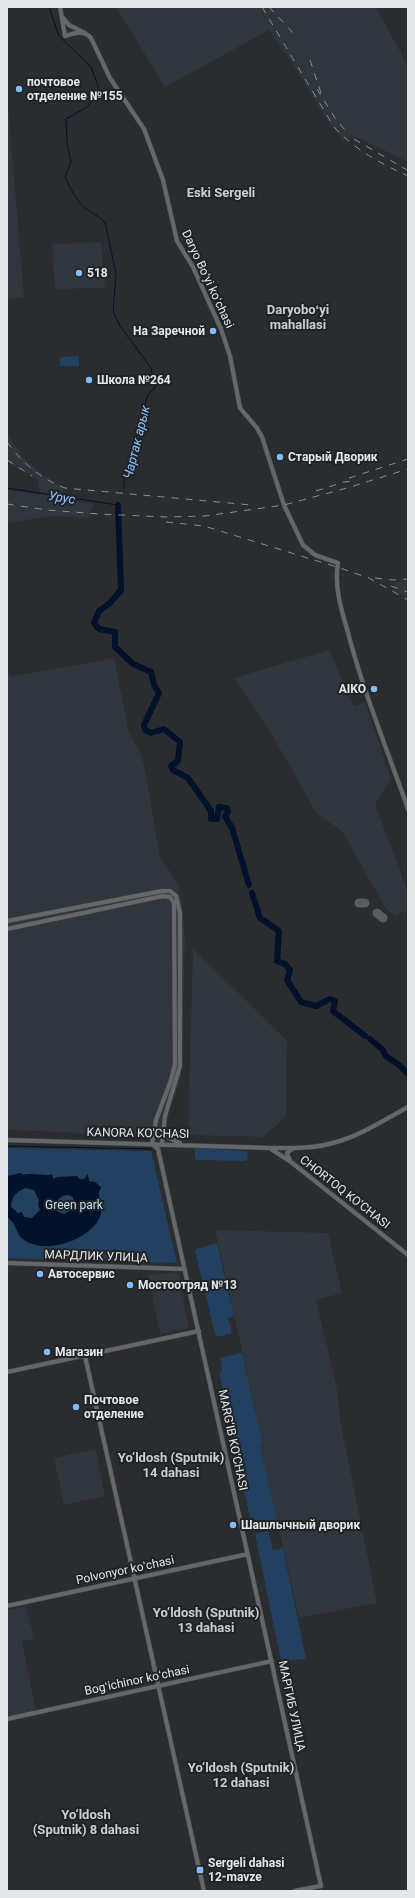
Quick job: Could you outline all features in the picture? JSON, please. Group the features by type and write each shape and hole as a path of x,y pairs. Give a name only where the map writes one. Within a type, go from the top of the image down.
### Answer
{"street":[{"path":"60,7 66,36 79,33 87,34"},
{"name":"Daryo Boʻyi koʻchasi","path":"61,12 67,24 87,34 91,38 110,78 144,129 162,180 177,241 193,267 212,305 223,335 230,356 240,408 257,428 262,437 281,497 299,538 305,548 312,553 338,563 340,599 351,644 371,709 408,809"},
{"path":"7,921 162,891 172,892 176,896 180,920 180,1066 165,1116 162,1144 158,1149"},
{"path":"7,929 163,896 169,897 172,900 175,951 174,1064 171,1080 156,1120 152,1144 158,1149 184,1269"},
{"name":"KANORA KO'CHASI","path":"7,1140 295,1148 339,1142 374,1126 408,1107"},
{"path":"163,1129 169,1138 182,1144"},
{"name":"CHORTOQ KO'CHASI","path":"269,1148 291,1162 408,1255"},
{"path":"291,1162 287,1153 295,1148"},
{"name":"МАРДЛИК УЛИЦА","path":"7,1263 184,1269"},
{"name":"MARG‘IB KO‘CHASI","path":"184,1269 248,1554"},
{"path":"7,1372 199,1331"},
{"path":"85,1356 204,1891"},
{"name":"Polvonyor koʻchasi","path":"7,1606 248,1554"},
{"name":"МАРГИБ УЛИЦА","path":"248,1554 321,1886 294,1891"},
{"name":"Bogʻichinor koʻchasi","path":"7,1719 272,1661"}],"shaded area":[{"path":"116,7 376,7 408,66 408,162 352,135 343,141 329,123 292,63 269,30 165,87"},
{"path":"7,94 24,298 7,299"},
{"name":"518","path":"101,242 105,288 55,289 52,244"},
{"path":"7,433 23,458 45,477 65,487 59,499 93,504 89,518 51,516 7,523 7,490 40,495 38,480 7,462"},
{"path":"408,580 408,598 392,590 396,582"},
{"path":"329,650 354,706 365,702 391,779 375,804 408,892 408,910 395,916 386,909 342,831 317,814 271,733 234,678"},
{"path":"114,658 129,733 141,754 160,857 177,882 182,903 185,939 181,1077 174,1098 163,1112 159,1140 60,1132 7,1130 7,666 10,677"},
{"path":"193,948 287,1041 286,1117 263,1137 188,1135"},
{"path":"21,1173 23,1175 52,1174 53,1179 58,1177 77,1176 79,1179 84,1179 88,1174 89,1181 95,1182 101,1187 99,1194 101,1209 99,1219 94,1227 86,1233 66,1243 43,1246 24,1240 19,1235 13,1222 7,1217 7,1176","holes":["26,1188 34,1190 39,1201 38,1205 40,1210 32,1218 24,1217 22,1212 18,1213 11,1207 12,1200 16,1194 20,1190","68,1195 73,1197 74,1202 70,1206 71,1210 64,1214 58,1212 55,1207 56,1202 59,1198"]},
{"path":"215,1230 328,1233 342,1293 316,1300 337,1388 341,1425 377,1603 299,1618 260,1445 263,1444"},
{"path":"178,1272 189,1328 160,1334 148,1275"},
{"path":"96,1449 105,1496 64,1505 54,1458"},
{"path":"26,1606 34,1639 22,1641 36,1711 7,1717 7,1610"}],"green space":[{"path":"79,356 79,366 60,366 60,357"},
{"name":"Green park","path":"7,1148 151,1151 177,1263 7,1258"},
{"path":"197,1148 247,1151 248,1159 245,1161 197,1160 195,1158 195,1150"},
{"path":"217,1243 234,1316 228,1318 232,1333 217,1337 195,1251 196,1249"},
{"path":"242,1353 263,1444 260,1445 278,1524 256,1528 254,1517 250,1518 219,1372 222,1371 220,1358"},
{"path":"268,1531 273,1550 283,1548 306,1659 281,1661 255,1534"}],"waterway":[{"name":"Чартак арык","path":"49,7 59,36 91,67 100,91 87,107 66,119 67,142 71,162 65,177 71,190 83,207 105,222 116,274 113,311 120,326 151,368 155,388 148,394 137,432 135,450 124,479 124,489"},
{"name":"Урус","path":"7,488 118,505 118,503"},
{"name":"Чартак арык","path":"118,505 121,590 110,603 99,611 94,623 99,629 115,632 115,647 133,664 151,672 154,685 159,693 144,725 145,730 151,733 164,729 180,742 178,761 171,766 173,770 188,778 211,811 211,819 217,819 219,807 227,808 228,812 225,816 232,828 249,885"},
{"name":"Чартак арык","path":"252,893 260,918 279,931 277,961 285,964 290,970 287,980 301,1002 316,1006 330,999 335,1001 333,1011 365,1036"},
{"name":"Чартак арык","path":"370,1039 382,1049 386,1056 399,1065 408,1074"},
{"path":"7,1146 152,1149"}],"taxiway":[{"path":"359,903 365,903"},
{"path":"377,913 383,918"}],"railway":[{"path":"262,7 334,127 350,143 368,155 408,176"},
{"path":"269,7 296,36"},
{"path":"310,60 321,93"},
{"path":"317,89 335,118 349,135"},
{"path":"354,139 407,170"},
{"path":"7,442 19,457 33,470 48,480 65,488 251,505"},
{"path":"349,478 408,459"},
{"path":"7,460 32,476"},
{"path":"7,504 47,510 99,514 166,517 205,516 284,505 347,488 408,469"},
{"path":"316,491 344,482 356,481"},
{"path":"166,522 204,526 337,567 369,578 408,600"},
{"path":"375,578 392,580 408,579"},
{"path":"391,586 408,592"}],"place":[{"name":"почтовое отделение №155","path":"19,89"},
{"name":"518","path":"79,273"},
{"name":"На Заречной","path":"213,331"},
{"name":"Школа №264","path":"89,380"},
{"name":"Старый Дворик","path":"280,457"},
{"name":"AIKO","path":"374,689"},
{"name":"Автосервис","path":"40,1274"},
{"name":"Мостоотряд №13","path":"130,1285"},
{"name":"Магазин","path":"47,1352"},
{"name":"Почтовое отделение","path":"76,1407"},
{"name":"Шашлычный дворик","path":"233,1525"},
{"name":"Sergeli dahasi 12-mavze","path":"200,1870"}],"district":[{"name":"Eski Sergeli","path":"221,192"},
{"name":"Daryoboʻyi mahallasi","path":"298,316"},
{"name":"Yo‘ldosh (Sputnik) 14 dahasi","path":"171,1464"},
{"name":"Yo‘ldosh (Sputnik) 13 dahasi","path":"206,1620"},
{"name":"Yo‘ldosh (Sputnik) 12 dahasi","path":"241,1774"},
{"name":"Yo‘ldosh (Sputnik) 8 dahasi","path":"86,1822"}]}
